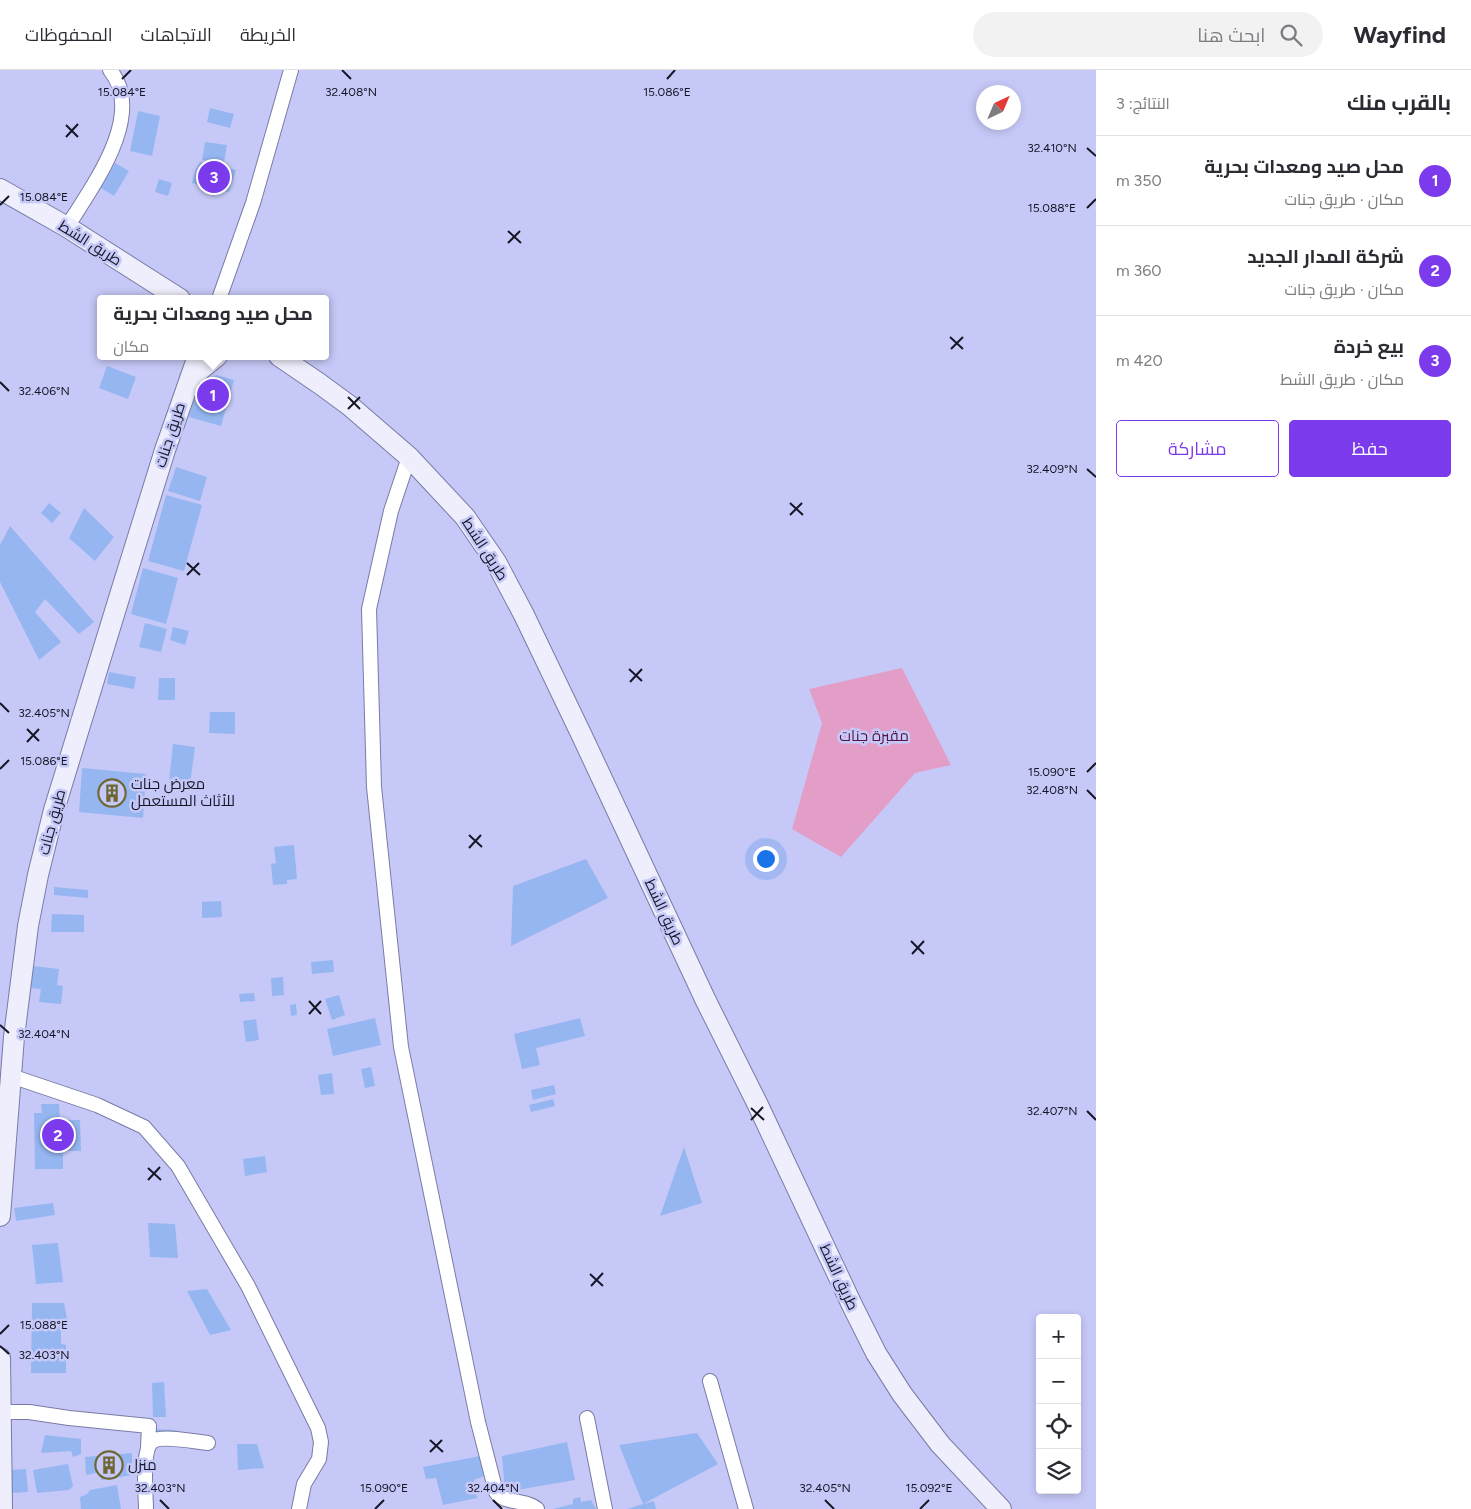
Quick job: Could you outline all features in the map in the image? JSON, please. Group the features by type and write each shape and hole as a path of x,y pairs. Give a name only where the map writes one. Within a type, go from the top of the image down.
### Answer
{"main road":[{"name":"طريق الشط","path":"0,189 67,228 170,295"},
{"path":"188,360 189,379"},
{"name":"طريق جنات","path":"0,1204 14,1037 28,926 38,875 50,828 164,450 196,360"},
{"path":"189,379 212,360"},
{"name":"طريق الشط","path":"284,360 350,406 409,457 465,517 496,562 524,614 706,1001 758,1103 876,1353 902,1394 929,1430 956,1463 1001,1509"},
{"path":"0,1358 2,1509"}],"street":[{"path":"67,228 105,167 117,139 122,115 122,96 115,76 110,70"},
{"path":"220,295 253,203 291,70"},
{"path":"409,457 391,511 369,609 374,787 401,1047 478,1422 496,1492 502,1498 522,1501 533,1505 537,1509"},
{"path":"11,1076 97,1105 144,1127 178,1166 248,1286 318,1428 321,1442 319,1459 304,1484 300,1502 307,1509"},
{"path":"710,1381 746,1509"},
{"path":"2,1412 29,1412 149,1426 145,1473 146,1509"},
{"path":"587,1418 604,1509"},
{"path":"148,1447 154,1441 162,1438 208,1443"}],"green space":[{"name":"مقبرة جنات","path":"902,668 951,765 915,773 841,857 792,829 822,723 809,689"}],"building":[{"path":"210,108 234,114 230,128 207,122"},
{"path":"138,111 160,116 152,156 130,151"},
{"path":"205,142 227,145 224,163 202,160"},
{"path":"200,162 236,170 229,192 192,183"},
{"path":"115,163 129,171 114,196 101,188"},
{"path":"159,179 172,183 168,196 155,192"},
{"path":"107,366 136,377 128,399 99,388"},
{"path":"216,375 234,380 221,426 189,417 199,388 208,384"},
{"path":"176,467 207,477 200,501 168,491"},
{"path":"166,495 202,505 184,571 148,561"},
{"path":"49,503 61,513 52,523 41,513"},
{"path":"84,508 114,537 95,561 69,538"},
{"path":"10,526 94,622 79,634 45,599 35,612 61,642 39,660 0,582 0,545"},
{"path":"143,568 178,578 166,624 131,614"},
{"path":"145,623 167,629 161,652 139,647"},
{"path":"173,627 189,631 185,645 170,640"},
{"path":"109,672 136,677 134,689 107,684"},
{"path":"159,678 175,678 175,700 158,700"},
{"path":"210,712 235,712 235,734 209,733"},
{"path":"173,744 195,747 190,784 169,781"},
{"name":"معرض جنات للأثاث المستعمل","path":"82,768 146,774 143,818 79,812"},
{"path":"294,845 297,879 287,880 287,884 273,885 271,864 276,863 274,847"},
{"path":"586,859 608,898 511,946 513,886"},
{"path":"54,887 88,890 88,898 54,895"},
{"path":"221,901 222,917 202,918 202,902"},
{"path":"52,914 84,915 84,932 51,932"},
{"path":"333,960 334,972 312,974 311,962"},
{"path":"33,966 59,969 57,985 63,986 61,1004 39,1002 41,989 30,988"},
{"path":"283,977 284,995 272,996 271,978"},
{"path":"254,993 255,1001 240,1002 239,994"},
{"path":"339,995 345,1015 332,1020 325,999"},
{"path":"296,1004 297,1015 291,1016 290,1005"},
{"path":"375,1018 381,1045 333,1056 327,1029"},
{"path":"580,1018 585,1036 536,1048 540,1065 522,1069 514,1034"},
{"path":"256,1019 259,1040 246,1042 243,1021"},
{"path":"371,1067 375,1086 365,1088 361,1069"},
{"path":"332,1073 334,1094 321,1095 318,1075"},
{"path":"554,1085 556,1094 533,1100 531,1090"},
{"path":"553,1099 555,1106 531,1112 529,1105"},
{"path":"41,1104 59,1104 60,1120 80,1120 81,1151 63,1151 63,1169 35,1169 34,1113 42,1113"},
{"path":"684,1147 702,1203 660,1216"},
{"path":"265,1156 267,1172 245,1176 243,1159"},
{"path":"53,1203 55,1215 16,1221 14,1208"},
{"path":"148,1223 175,1224 178,1258 150,1257"},
{"path":"58,1243 63,1282 36,1284 32,1245"},
{"path":"207,1289 231,1330 210,1335 187,1291"},
{"path":"32,1303 64,1303 69,1329 61,1330 61,1344 66,1345 66,1373 31,1373"},
{"path":"164,1382 166,1417 153,1417 152,1383"},
{"path":"156,1429 175,1430 174,1438 156,1436"},
{"path":"697,1433 718,1464 643,1504 619,1445"},
{"path":"45,1435 81,1439 81,1454 73,1457 71,1451 41,1453"},
{"path":"567,1442 575,1480 505,1492 502,1456"},
{"path":"237,1444 257,1444 264,1468 238,1470"},
{"name":"منزل","path":"132,1453 132,1475 101,1480 101,1472 86,1475 85,1457"},
{"path":"480,1456 487,1475 474,1480 477,1498 443,1505 436,1478 426,1479 423,1467"},
{"path":"68,1464 73,1486 69,1490 37,1493 33,1470"},
{"path":"26,1469 28,1492 11,1493 10,1470"},
{"name":"منزل","path":"117,1485 121,1509 81,1509 80,1497 87,1494 90,1490"},
{"path":"580,1497 581,1502 591,1500 596,1509 553,1509 573,1504 573,1499"},
{"path":"654,1501 656,1509 627,1509"}],"place":[{"name":"بيع خردة","path":"214,177"},
{"name":"محل صيد ومعدات بحرية","path":"213,395"},
{"name":"معرض جنات للأثاث المستعمل","path":"112,793"},
{"name":"شركة المدار الجديد","path":"58,1135"},
{"name":"منزل","path":"109,1465"}]}
